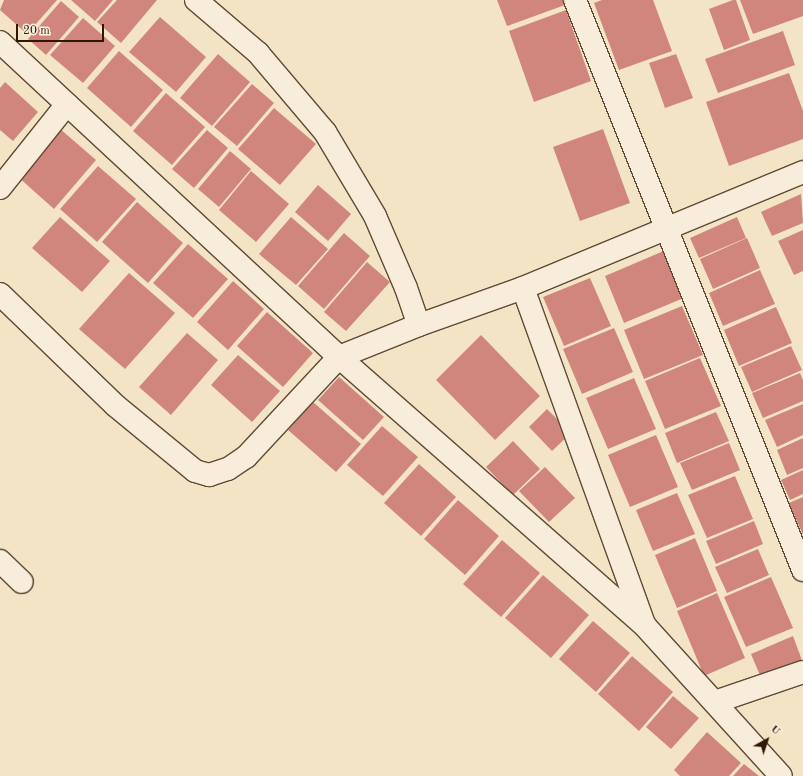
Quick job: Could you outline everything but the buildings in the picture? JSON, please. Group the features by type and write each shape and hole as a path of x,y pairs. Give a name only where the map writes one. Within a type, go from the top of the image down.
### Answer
{"street":[{"path":"196,0 258,52 325,132 375,216 406,288 419,325"},
{"path":"576,0 803,570"},
{"path":"0,42 339,357 645,626 781,776"},
{"path":"0,188 67,104"},
{"path":"0,294 116,406 195,471 209,475 228,469 246,457 339,357 419,325 523,288 803,172"},
{"path":"523,288 645,626"},
{"path":"0,561 22,582"},
{"path":"715,702 803,672"}]}
